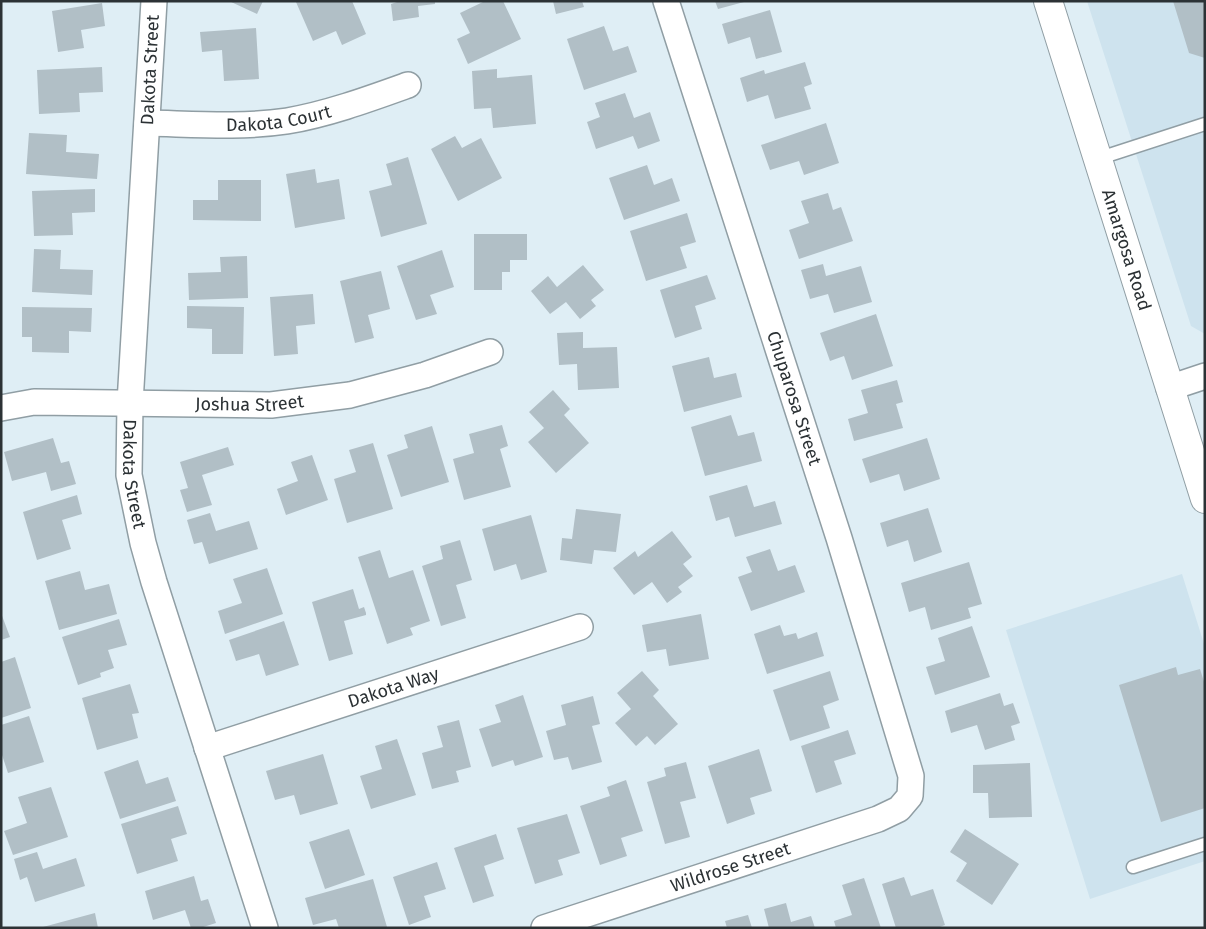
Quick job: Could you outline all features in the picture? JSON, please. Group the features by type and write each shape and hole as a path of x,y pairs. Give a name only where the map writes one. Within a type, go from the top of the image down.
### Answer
{"main road":[{"name":"Amargosa Road","path":"1048,1 1205,498"}],"street":[{"name":"Dakota Street","path":"154,1 130,403 128,475 143,543 265,928"},
{"name":"Chuparosa Street","path":"666,1 839,538 911,776 910,796"},
{"name":"Dakota Court","path":"147,124 225,125 287,120 353,104 408,85"},
{"name":"Joshua Street","path":"1,408 34,402 271,405 350,395 425,375 490,352"},
{"path":"1169,388 1205,376"},
{"name":"Dakota Way","path":"207,748 580,627"},
{"name":"Wildrose Street","path":"544,928 878,819 899,808 910,796"}],"lane":[{"path":"1097,159 1205,124"},
{"path":"1133,867 1205,844"}],"shaded area":[{"path":"1087,1 1205,1 1205,334 1191,326"},
{"path":"1182,574 1205,647 1205,861 1090,899 1006,630"}],"building":[{"path":"229,1 263,1 257,14"},
{"path":"352,1 366,34 342,45 336,31 313,41 296,2"},
{"path":"400,1 435,1 435,4 418,6 419,17 393,21 391,4"},
{"path":"485,1 503,1 521,39 468,64 457,39 470,33 460,13"},
{"path":"553,1 582,1 584,7 556,14"},
{"path":"715,1 744,1 744,2 718,9"},
{"path":"1173,1 1205,1 1205,58 1189,53"},
{"path":"102,3 105,26 81,30 84,48 58,52 52,11"},
{"path":"770,10 782,52 756,59 750,37 728,44 722,24"},
{"path":"604,26 613,51 628,46 637,72 584,90 567,39"},
{"path":"256,28 259,79 224,81 222,50 202,52 200,32"},
{"path":"805,62 812,84 804,87 811,109 775,119 768,95 747,102 740,78 764,70 765,74"},
{"path":"102,67 103,92 79,93 80,112 39,114 37,70"},
{"path":"497,69 497,78 532,75 536,124 493,128 491,108 474,109 472,71"},
{"path":"625,93 634,118 650,112 660,141 638,149 633,136 596,149 587,122 600,117 595,103"},
{"path":"826,123 839,163 804,175 799,161 770,170 761,145"},
{"path":"29,133 67,135 66,152 99,154 97,179 26,174"},
{"path":"455,136 462,148 481,138 502,178 458,201 431,149"},
{"path":"408,157 427,224 381,237 369,191 392,185 386,164"},
{"path":"647,165 654,185 672,178 680,201 624,220 609,178"},
{"path":"315,169 317,183 339,179 345,219 295,228 286,174"},
{"path":"218,180 261,180 261,221 193,220 193,200 218,200"},
{"path":"95,189 95,212 72,213 73,235 34,236 32,191"},
{"path":"828,193 833,210 841,207 853,241 799,259 789,230 809,223 801,201"},
{"path":"687,213 696,242 680,247 687,268 646,281 630,231"},
{"path":"474,234 527,234 527,260 510,260 510,272 502,272 502,290 474,290"},
{"path":"34,249 61,250 60,269 93,270 92,295 32,292"},
{"path":"442,250 454,287 430,295 437,314 416,320 397,266"},
{"path":"247,256 248,298 189,300 188,273 221,272 220,257"},
{"path":"823,264 826,276 861,266 872,302 834,313 828,294 810,299 801,270"},
{"path":"583,265 604,290 591,300 596,306 580,319 566,302 550,314 531,291 548,276 557,287"},
{"path":"381,271 390,309 368,315 374,338 355,343 340,281"},
{"path":"707,275 716,299 695,306 702,329 675,338 660,290"},
{"path":"313,294 315,324 296,326 298,354 274,356 270,297"},
{"path":"187,306 244,307 243,354 212,354 212,329 187,328"},
{"path":"22,307 92,308 91,332 69,331 69,353 32,352 32,337 22,337"},
{"path":"876,314 893,366 852,380 844,356 830,361 820,333"},
{"path":"583,332 583,348 617,347 619,388 578,390 577,364 559,365 557,333"},
{"path":"709,357 714,378 736,373 742,397 684,412 672,366"},
{"path":"897,380 903,402 896,404 903,428 854,441 848,419 868,413 861,390"},
{"path":"553,390 570,409 564,415 589,443 556,473 528,442 544,428 529,412"},
{"path":"731,415 738,436 754,432 762,461 705,476 691,427"},
{"path":"502,425 508,446 500,449 511,487 464,500 453,459 474,453 469,434"},
{"path":"432,426 449,482 401,497 387,455 408,448 404,435"},
{"path":"53,438 61,463 69,461 76,484 51,491 46,472 12,481 4,452"},
{"path":"927,438 940,479 904,491 899,474 870,483 862,459"},
{"path":"373,443 393,509 347,523 334,479 356,472 349,450"},
{"path":"228,447 234,465 202,475 212,505 187,512 180,490 188,488 180,462"},
{"path":"312,455 328,500 286,515 277,489 298,481 291,462"},
{"path":"747,485 754,507 775,501 782,524 735,537 729,517 716,521 709,496"},
{"path":"77,495 82,514 62,520 71,549 37,560 23,512"},
{"path":"928,508 942,552 914,562 908,540 887,547 880,523"},
{"path":"576,509 621,514 616,552 594,550 592,564 560,560 562,538 572,539"},
{"path":"210,513 216,531 249,521 258,549 209,564 202,542 194,544 187,520"},
{"path":"531,515 547,572 521,580 516,564 494,571 482,529"},
{"path":"672,531 692,557 683,564 693,576 678,587 682,592 667,603 652,582 634,595 613,568 635,551 638,557"},
{"path":"460,540 472,580 456,585 466,618 441,626 422,566 443,559 440,546"},
{"path":"770,549 778,571 795,565 805,592 751,611 738,577 752,572 746,557"},
{"path":"380,550 389,578 413,570 430,621 410,628 413,635 387,644 358,557"},
{"path":"969,562 982,604 968,608 971,618 931,630 925,607 909,612 901,583"},
{"path":"267,568 283,614 225,634 218,611 242,603 233,579"},
{"path":"80,571 85,590 109,584 117,614 59,630 45,581"},
{"path":"353,589 359,609 364,607 366,615 344,621 353,654 329,661 312,602"},
{"path":"1,613 10,637 1,640"},
{"path":"701,614 709,659 669,666 666,649 647,652 642,625"},
{"path":"119,619 127,645 108,650 114,668 100,673 101,677 78,685 62,637"},
{"path":"284,621 299,665 266,676 259,654 236,661 229,640"},
{"path":"780,625 784,636 796,633 798,639 817,632 824,656 767,674 754,634"},
{"path":"972,626 990,677 935,695 926,667 945,661 938,638"},
{"path":"15,657 31,708 1,718 1,662"},
{"path":"1176,667 1178,675 1200,669 1205,685 1205,808 1161,822 1119,685"},
{"path":"642,671 659,690 653,696 678,724 655,745 647,736 636,746 615,723 631,709 617,693"},
{"path":"830,671 839,700 823,706 830,728 790,741 773,690"},
{"path":"130,684 139,713 132,714 138,738 97,750 82,698"},
{"path":"1000,693 1004,706 1013,703 1020,723 1011,726 1015,740 985,750 977,725 951,733 945,711"},
{"path":"523,695 543,757 515,766 513,760 492,767 479,729 501,722 495,705"},
{"path":"593,696 600,724 592,726 602,762 572,770 568,757 554,760 546,731 566,725 561,705"},
{"path":"29,716 44,762 8,773 1,752 1,725"},
{"path":"459,720 471,767 456,771 459,782 432,789 422,753 443,747 437,726"},
{"path":"848,730 856,754 834,761 842,784 816,793 801,746"},
{"path":"397,739 416,795 371,809 360,776 382,769 375,746"},
{"path":"759,749 772,791 750,798 755,814 727,824 708,766"},
{"path":"323,754 338,804 300,815 294,795 275,800 266,771"},
{"path":"138,760 146,784 168,777 176,801 120,819 104,772"},
{"path":"686,762 696,798 680,802 690,837 665,844 647,782 666,776 664,768"},
{"path":"1030,763 1032,817 989,818 988,793 973,793 973,765"},
{"path":"626,780 643,831 621,838 627,856 600,865 580,806 610,796 607,787"},
{"path":"51,787 68,837 13,855 4,831 27,823 18,797"},
{"path":"178,806 187,834 171,839 178,861 137,874 121,824"},
{"path":"567,814 580,853 558,860 563,875 535,884 517,828"},
{"path":"349,829 365,875 325,889 309,842"},
{"path":"965,829 1019,864 992,905 956,881 967,863 950,852"},
{"path":"496,834 504,859 484,866 494,896 473,903 454,848"},
{"path":"37,852 43,869 76,858 85,886 35,902 27,877 20,880 14,859"},
{"path":"437,862 446,889 424,896 431,917 409,925 393,877"},
{"path":"194,876 201,901 208,899 216,923 200,928 191,928 185,910 153,920 145,891"},
{"path":"904,877 911,896 933,889 945,925 937,928 896,928 882,884"},
{"path":"864,878 881,928 836,928 834,921 852,915 842,885"},
{"path":"373,879 387,927 339,928 336,919 313,925 305,898"},
{"path":"786,903 791,922 811,916 815,928 769,928 764,909"},
{"path":"95,913 98,928 43,928 43,927"},
{"path":"748,915 752,928 727,928 725,921"}]}
